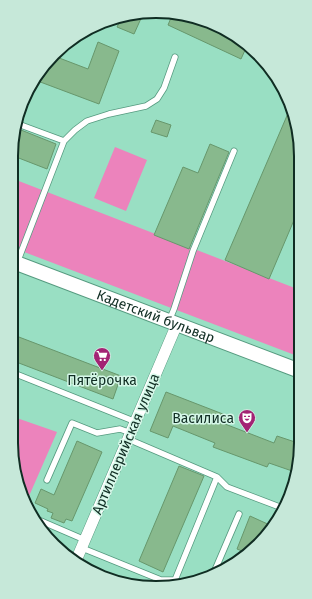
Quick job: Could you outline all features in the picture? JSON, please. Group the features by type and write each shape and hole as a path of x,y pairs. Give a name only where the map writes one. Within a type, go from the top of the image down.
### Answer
{"street":[{"name":"Кадетский бульвар","path":"18,264 294,369"},
{"name":"Артиллерийская улица","path":"78,556 136,422 173,323"}],"lane":[{"path":"18,252 64,141 87,121 109,114 146,106 157,99 164,88 175,57"},
{"path":"22,125 64,141"},
{"path":"173,323 174,309 193,250 234,151"},
{"path":"18,375 136,422"},
{"path":"47,480 72,423 97,433 120,429 130,436 217,477 227,487 279,507"},
{"path":"44,523 84,544 161,580 174,580 217,477"},
{"path":"216,567 239,514"}],"shaded area":[{"path":"115,147 147,160 126,211 94,198"},
{"path":"18,181 294,288 294,355 18,250"},
{"path":"18,418 57,432 29,496 25,487 18,452"}],"building":[{"path":"141,19 134,34 117,27 119,23"},
{"path":"171,19 200,25 233,41 245,50 241,59 168,25"},
{"path":"98,42 119,51 99,104 39,82 58,58 88,69"},
{"path":"287,115 293,138 294,220 269,279 225,260"},
{"path":"156,120 171,125 167,137 151,132"},
{"path":"21,130 56,144 47,169 18,158"},
{"path":"210,144 229,152 189,249 154,235 183,167 198,173"},
{"path":"18,337 121,376 113,399 18,363"},
{"path":"166,392 228,416 225,424 274,443 277,436 294,442 291,471 269,463 267,467 213,447 215,443 173,426 168,438 150,431"},
{"path":"77,441 102,452 72,521 66,519 64,523 51,518 53,513 35,503 41,489 54,495"},
{"path":"179,466 204,476 163,572 139,561"},
{"path":"250,516 268,524 247,547 242,551 237,549"}],"place":[{"name":"Пятёрочка","path":"102,371"},
{"name":"Василиса","path":"247,433"}]}
